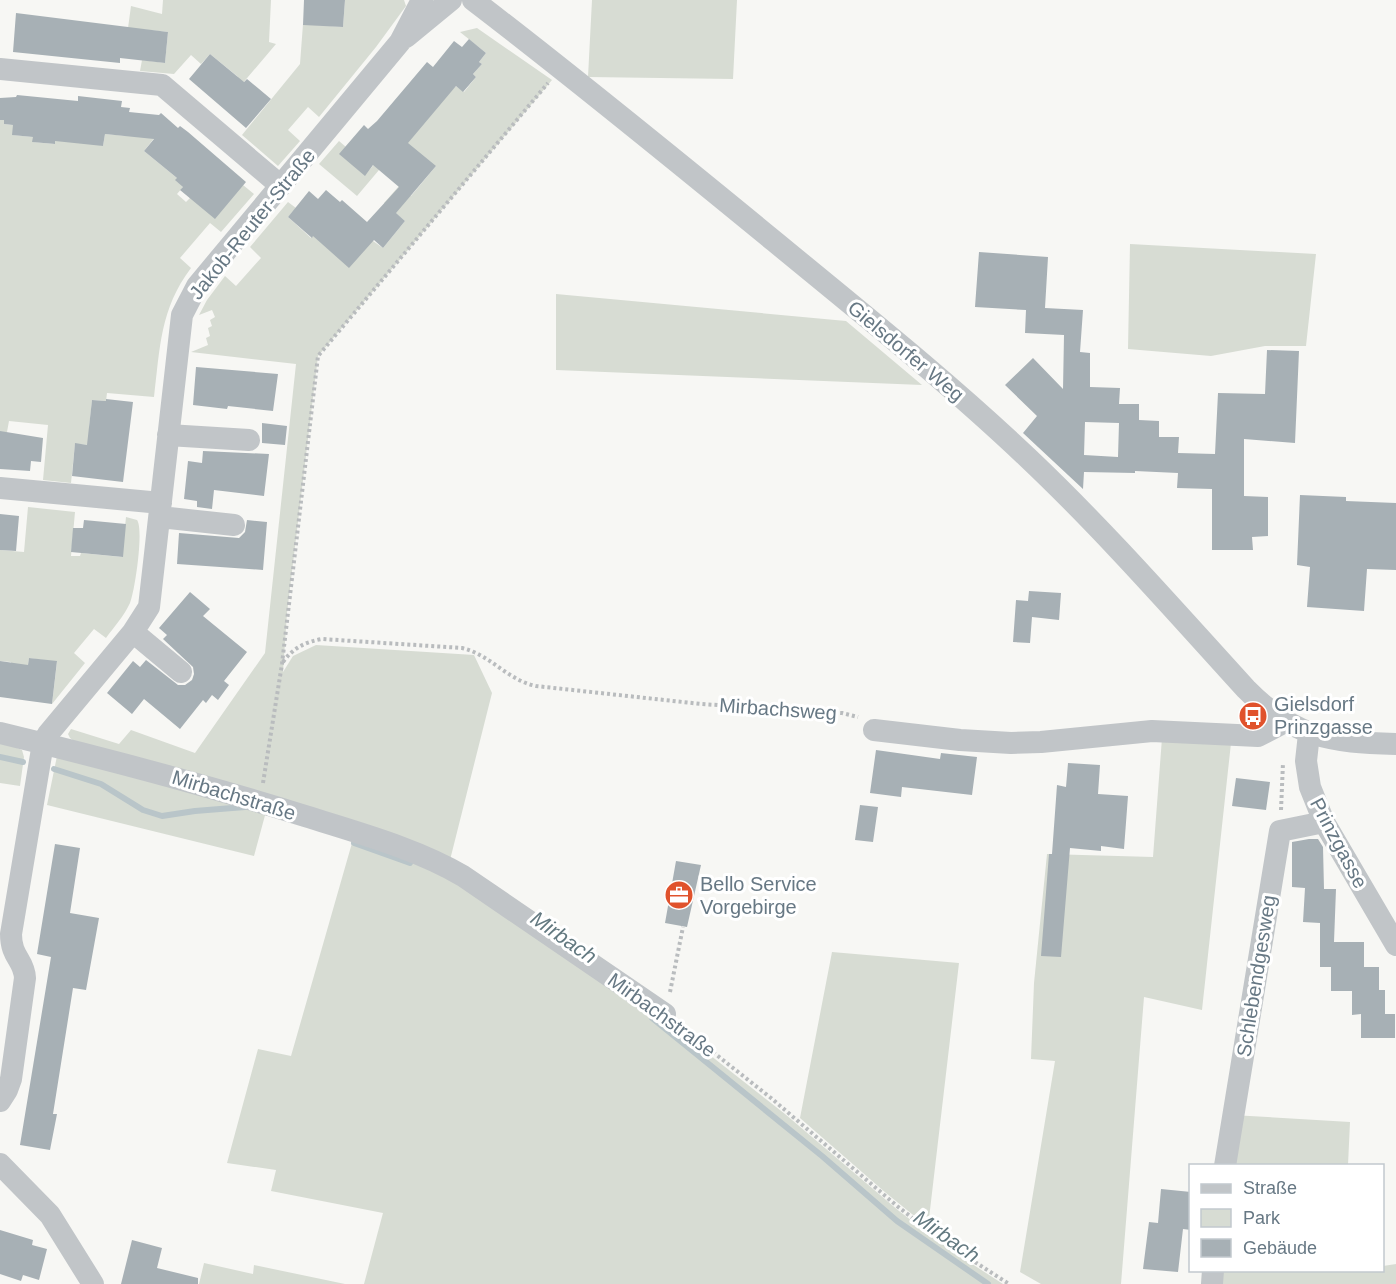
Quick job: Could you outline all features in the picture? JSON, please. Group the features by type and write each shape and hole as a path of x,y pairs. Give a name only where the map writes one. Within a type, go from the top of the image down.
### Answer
{"street":[{"name":"Jakob-Reuter-Straße","path":"0,1101 11,1079 26,978 23,967 13,953 11,934 43,744 48,734 145,615 151,599 182,315 189,299 207,273 400,42 422,0"},
{"name":"Jakob-Reuter-Straße","path":"400,42 452,0"},
{"name":"Gielsdorfer Weg","path":"473,0 561,68 857,309 1026,456 1111,541 1260,704 1285,722 1309,734 1363,743 1396,744"},
{"path":"0,69 162,85 282,186"},
{"path":"168,435 249,440"},
{"path":"0,488 161,510 234,525"},
{"path":"132,632 181,672"},
{"path":"874,730 960,740 1011,743 1152,731 1258,736 1285,722"},
{"name":"Mirbachstraße","path":"0,733 161,772 355,832 449,868 665,1014"},
{"name":"Prinzgasse","path":"1309,734 1306,760 1310,787 1324,822 1396,945"},
{"path":"1280,831 1324,822"},
{"name":"Schlebendgesweg","path":"1225,1164 1280,831"},
{"path":"0,1164 50,1215 93,1284"}],"path":[{"path":"260,802 282,664 318,356 561,68"},
{"name":"Mirbachsweg","path":"282,664 290,652 322,639 462,648 473,651 506,674 526,684 701,704 842,714 865,719 871,723 874,730"},
{"path":"1280,831 1283,758"},
{"path":"665,1014 683,927"},
{"name":"Mirbachstraße","path":"665,1014 771,1098 897,1206 941,1240 1009,1284"}],"green space":[{"path":"163,0 271,0 269,42 276,44 242,84 237,76 210,54 201,64 191,55 174,74 140,71 142,60 165,63 168,32 128,28 131,6 162,14"},
{"path":"345,0 404,0 406,6 319,117 308,107 288,130 300,141 278,166 242,135 300,64 303,24 343,27"},
{"path":"592,0 737,0 733,79 588,77"},
{"path":"477,28 552,80 318,356 287,613 283,672 293,656 316,645 474,655 492,693 449,864 75,742 68,734 71,729 119,744 131,730 195,753 265,653 296,364 191,352 208,345 206,338 210,336 208,328 212,326 210,320 215,317 212,310 199,315 225,276 236,286 261,258 250,247 288,202 296,208 288,217 311,238 333,213 383,248 405,221 384,203 399,186 411,196 436,166 379,170 357,196 319,164 339,141 346,147 365,175 389,147 456,86 464,92 476,77 473,74 482,64 479,62 486,53 460,32"},
{"path":"0,120 4,120 4,124 13,125 13,135 33,137 33,142 54,144 56,131 103,146 105,134 127,136 159,132 144,151 177,178 183,187 177,194 186,202 190,198 243,185 254,194 221,232 210,223 180,258 191,268 181,283 167,314 160,345 154,397 107,393 106,401 92,400 89,428 101,446 75,444 71,483 43,480 48,425 9,421 7,432 0,432"},
{"path":"1130,244 1316,254 1306,346 1265,346 1211,356 1128,349"},
{"path":"556,294 846,321 922,385 556,370"},
{"path":"28,507 75,512 71,556 80,556 81,553 122,557 126,517 137,520 139,526 138,560 130,603 106,638 94,629 74,653 85,663 52,704 57,662 29,658 27,674 10,672 11,662 0,661 0,550 24,552"},
{"path":"1162,738 1231,743 1202,1010 1144,997 1121,1284 1041,1284 1020,1272 1055,1061 1031,1059 1034,983 1047,854 1153,857"},
{"path":"0,741 22,750 24,757 20,786 0,783"},
{"path":"57,756 267,808 254,856 47,805"},
{"path":"354,836 443,869 659,1015 785,1114 899,1211 949,1249 1003,1284 364,1284 383,1213 271,1191 276,1170 227,1163 258,1049 291,1056"},
{"path":"832,952 959,963 928,1227 800,1118"},
{"path":"1232,1115 1350,1122 1348,1164 1225,1164"},
{"path":"204,1263 253,1274 254,1265 345,1284 199,1284"},
{"path":"1396,1264 1396,1284 1212,1284 1213,1272 1384,1272 1384,1266"}],"building":[{"path":"304,0 345,0 343,27 303,25"},
{"path":"16,13 168,32 165,63 120,58 120,63 13,52"},
{"path":"469,39 486,53 479,62 482,64 473,74 476,77 463,92 456,86 408,143 436,166 396,213 405,221 383,248 374,240 349,268 288,217 309,191 318,199 326,190 340,202 342,200 367,222 399,187 373,165 365,176 339,154 364,125 368,129 377,121 427,62 433,67 454,41 462,47"},
{"path":"210,54 244,82 247,79 271,99 246,128 189,79"},
{"path":"17,95 78,101 78,96 122,101 121,107 130,108 129,112 159,115 161,113 178,128 180,126 188,132 246,182 215,219 180,190 183,187 175,180 177,178 144,151 154,139 105,134 103,146 55,141 55,144 32,142 33,137 12,135 13,125 4,124 4,120 0,120 0,98"},
{"path":"979,252 1048,257 1045,308 1083,310 1080,352 1090,353 1090,387 1120,388 1119,404 1139,404 1139,420 1159,421 1159,437 1179,437 1178,453 1215,454 1218,393 1265,394 1267,350 1299,351 1295,443 1244,439 1244,496 1268,497 1268,536 1252,537 1253,550 1212,550 1212,489 1177,488 1178,473 1084,472 1083,489 1023,433 1037,416 1005,385 1033,358 1063,389 1064,335 1025,333 1026,310 975,307","holes":["1085,422 1119,423 1118,457 1084,455"]},
{"path":"196,367 278,374 273,411 193,405"},
{"path":"106,399 133,402 123,482 72,476 75,443 87,445 92,400 106,401"},
{"path":"262,423 287,426 285,445 262,443"},
{"path":"0,431 43,438 41,462 31,461 30,471 0,469"},
{"path":"203,451 269,454 264,496 214,490 212,509 197,507 197,501 184,499 188,461 202,463"},
{"path":"1300,495 1346,497 1346,501 1396,503 1396,570 1367,569 1364,611 1307,607 1310,567 1297,565"},
{"path":"0,514 19,516 16,551 0,550"},
{"path":"84,520 126,524 123,557 71,552 73,528 83,528"},
{"path":"247,520 267,522 263,570 177,564 179,533 239,538 245,532"},
{"path":"1029,591 1061,593 1059,620 1032,617 1030,643 1013,642 1016,600 1028,601"},
{"path":"190,592 210,609 203,616 247,652 224,681 229,685 218,700 212,695 206,703 203,700 180,729 144,699 132,714 107,693 133,661 140,667 146,660 178,685 185,685 192,680 193,667 163,639 167,635 159,628"},
{"path":"29,658 57,661 52,704 0,697 0,661 28,665"},
{"path":"876,750 940,759 941,753 977,757 972,795 902,787 901,797 870,793"},
{"path":"1068,763 1100,765 1098,794 1128,796 1124,849 1101,846 1101,851 1070,848 1061,957 1041,956 1057,785 1066,787"},
{"path":"1236,778 1270,782 1266,810 1232,806"},
{"path":"860,805 878,807 873,842 855,840"},
{"path":"1318,839 1323,847 1324,889 1336,889 1334,942 1364,942 1364,967 1379,967 1379,990 1385,990 1385,1014 1395,1014 1395,1038 1361,1038 1361,1014 1352,1015 1352,991 1331,991 1331,967 1320,967 1320,923 1303,922 1305,888 1292,887 1292,842"},
{"path":"55,844 80,848 70,913 99,918 86,990 73,988 53,1114 57,1114 50,1150 20,1145 51,957 37,954"},
{"name":"Bello Service Vorgebirge","path":"676,861 701,865 687,927 665,923"},
{"path":"1161,1189 1189,1192 1189,1230 1183,1229 1178,1272 1143,1269 1149,1222 1158,1223"},
{"path":"0,1230 33,1240 32,1245 47,1249 39,1280 23,1275 21,1281 0,1274"},
{"path":"132,1240 162,1248 157,1268 198,1278 198,1284 121,1284"}],"waterway":[{"name":"Mirbach","path":"0,757 23,762"},
{"name":"Mirbach","path":"54,769 101,784 143,810 162,816 245,807"},
{"name":"Mirbach","path":"354,843 410,863"},
{"name":"Mirbach","path":"652,1018 822,1156 897,1221 988,1284"}],"place":[{"name":"Gielsdorf Prinzgasse","path":"1253,716"},
{"name":"Bello Service Vorgebirge","path":"679,895"}]}
